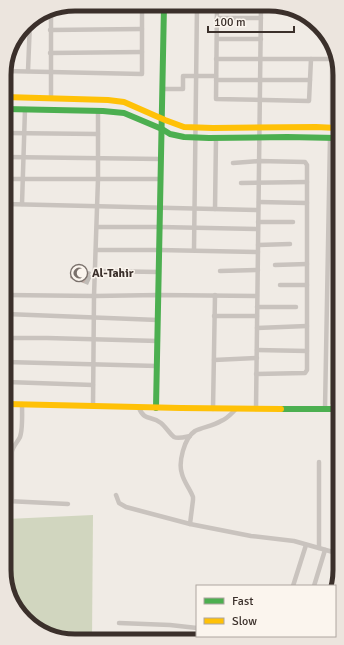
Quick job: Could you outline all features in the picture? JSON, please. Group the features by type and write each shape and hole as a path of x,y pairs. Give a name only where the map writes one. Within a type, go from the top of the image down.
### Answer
{"street":[{"path":"12,71 142,74 142,11"},
{"path":"156,408 164,11"},
{"path":"194,250 197,11"},
{"path":"217,11 216,99 309,101 311,59"},
{"path":"256,409 261,11"},
{"path":"50,16 50,98"},
{"path":"217,18 261,18"},
{"path":"50,30 142,29"},
{"path":"28,71 30,30"},
{"path":"217,39 261,39"},
{"path":"50,53 142,52"},
{"path":"216,59 331,60"},
{"path":"332,71 333,83"},
{"path":"163,89 183,89 183,76 260,80 310,80"},
{"path":"11,97 108,100 124,102 184,127 333,128"},
{"path":"11,109 124,113 145,121 170,134 184,137 330,138 325,409"},
{"path":"22,204 25,109"},
{"path":"93,406 94,296 98,206 98,111"},
{"path":"11,133 98,134"},
{"path":"215,209 216,138"},
{"path":"11,157 161,158"},
{"path":"233,163 259,161 305,162 307,165 307,370 305,373 256,374"},
{"path":"11,178 161,179"},
{"path":"241,183 307,182"},
{"path":"259,202 307,203"},
{"path":"11,204 258,210"},
{"path":"258,222 293,222"},
{"path":"97,227 258,229"},
{"path":"258,245 290,244"},
{"path":"96,250 194,250 258,252"},
{"path":"275,265 307,264"},
{"path":"220,271 258,270"},
{"path":"95,271 159,272"},
{"path":"280,285 307,285"},
{"path":"11,295 258,296"},
{"path":"213,409 214,295"},
{"path":"257,307 296,307"},
{"path":"11,314 158,320"},
{"path":"214,316 257,316"},
{"path":"257,328 307,326"},
{"path":"11,338 158,341"},
{"path":"257,350 307,350"},
{"path":"214,360 257,358"},
{"path":"11,362 157,366"},
{"path":"11,382 93,385"},
{"path":"11,404 139,408 333,409"},
{"path":"11,476 12,452 21,432 22,404"},
{"path":"139,408 144,416 162,423 174,437 180,438 190,436"},
{"path":"190,524 193,500 182,476 180,467 184,447 190,436 195,431 223,420 236,409"},
{"path":"314,585 322,549 319,462"},
{"path":"116,495 120,503 126,507 190,524 252,536 294,541 333,552"},
{"path":"11,501 68,504"},
{"path":"293,585 306,545"},
{"path":"119,623 170,625 196,628"}],"green space":[{"path":"333,138 333,404 330,404"},
{"path":"93,515 92,634 75,634 59,632 51,629 36,621 22,605 14,590 12,582 11,519"}],"building":[{"path":"75,265 87,269 86,272 89,273 84,283 70,278"}],"traffic: fast":[{"path":"156,408 164,11"},
{"path":"11,109 103,111 124,113 162,129 170,134 184,137 333,138"},
{"path":"281,409 333,409"}],"traffic: slow":[{"path":"11,97 108,100 124,102 184,127 333,128"},
{"path":"11,404 281,409"}],"place":[{"name":"Al-Tahir","path":"79,273"}]}
